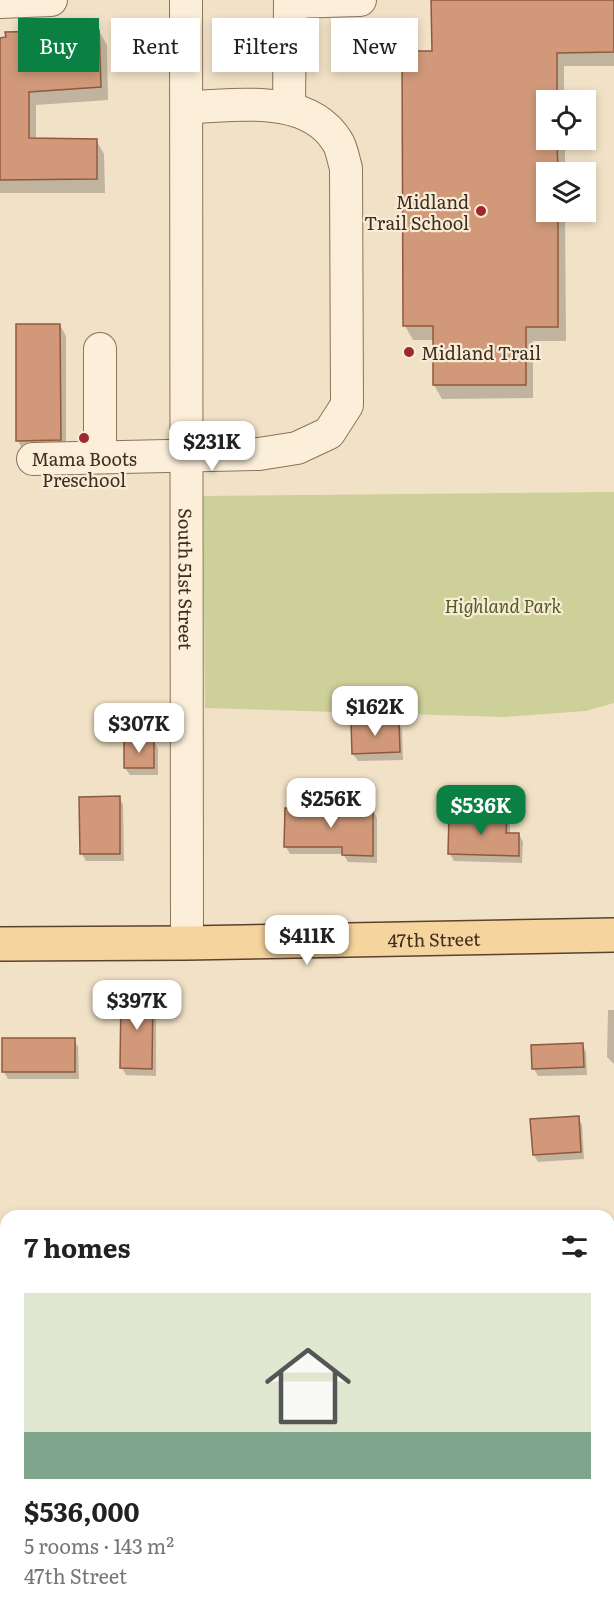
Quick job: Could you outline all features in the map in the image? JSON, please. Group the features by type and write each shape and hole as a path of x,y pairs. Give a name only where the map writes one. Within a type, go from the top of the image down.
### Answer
{"main road":[{"name":"47th Street","path":"0,944 614,935"}],"street":[{"path":"0,3 51,0"},
{"name":"South 51st Street","path":"186,0 187,943"},
{"path":"289,108 290,1 360,0"},
{"path":"33,459 259,454 297,448 329,434 347,405 346,168 338,142 319,120 289,108 242,105 187,108"},
{"path":"100,349 100,457"}],"green space":[{"name":"Highland Park","path":"614,492 614,703 586,711 505,717 205,708 203,496"}],"building":[{"path":"431,0 614,0 614,52 557,53 557,90 536,90 536,150 557,150 558,162 536,162 536,222 558,222 558,327 526,327 526,385 433,385 433,326 403,326 402,72 418,72 418,51 432,51"},
{"path":"99,30 101,87 29,92 29,138 97,139 97,179 0,180 0,38 6,37 5,32 18,32 18,72 99,72"},
{"name":"Mama Boots Preschool","path":"16,324 60,324 61,440 16,441"},
{"path":"399,721 400,752 352,754 351,722"},
{"path":"124,739 154,740 154,768 124,768"},
{"path":"120,796 120,854 80,854 79,797"},
{"path":"285,808 373,809 373,856 342,855 342,847 284,847"},
{"path":"449,814 507,815 506,833 519,833 519,856 448,854"},
{"path":"121,994 153,994 152,1069 120,1068"},
{"path":"2,1038 75,1038 75,1072 2,1072"},
{"path":"583,1043 584,1067 532,1069 531,1045"},
{"path":"579,1116 581,1152 533,1155 530,1119"}],"place":[{"name":"Midland Trail School","path":"481,211"},
{"name":"Midland Trail","path":"409,352"},
{"name":"Mama Boots Preschool","path":"84,438"}]}
